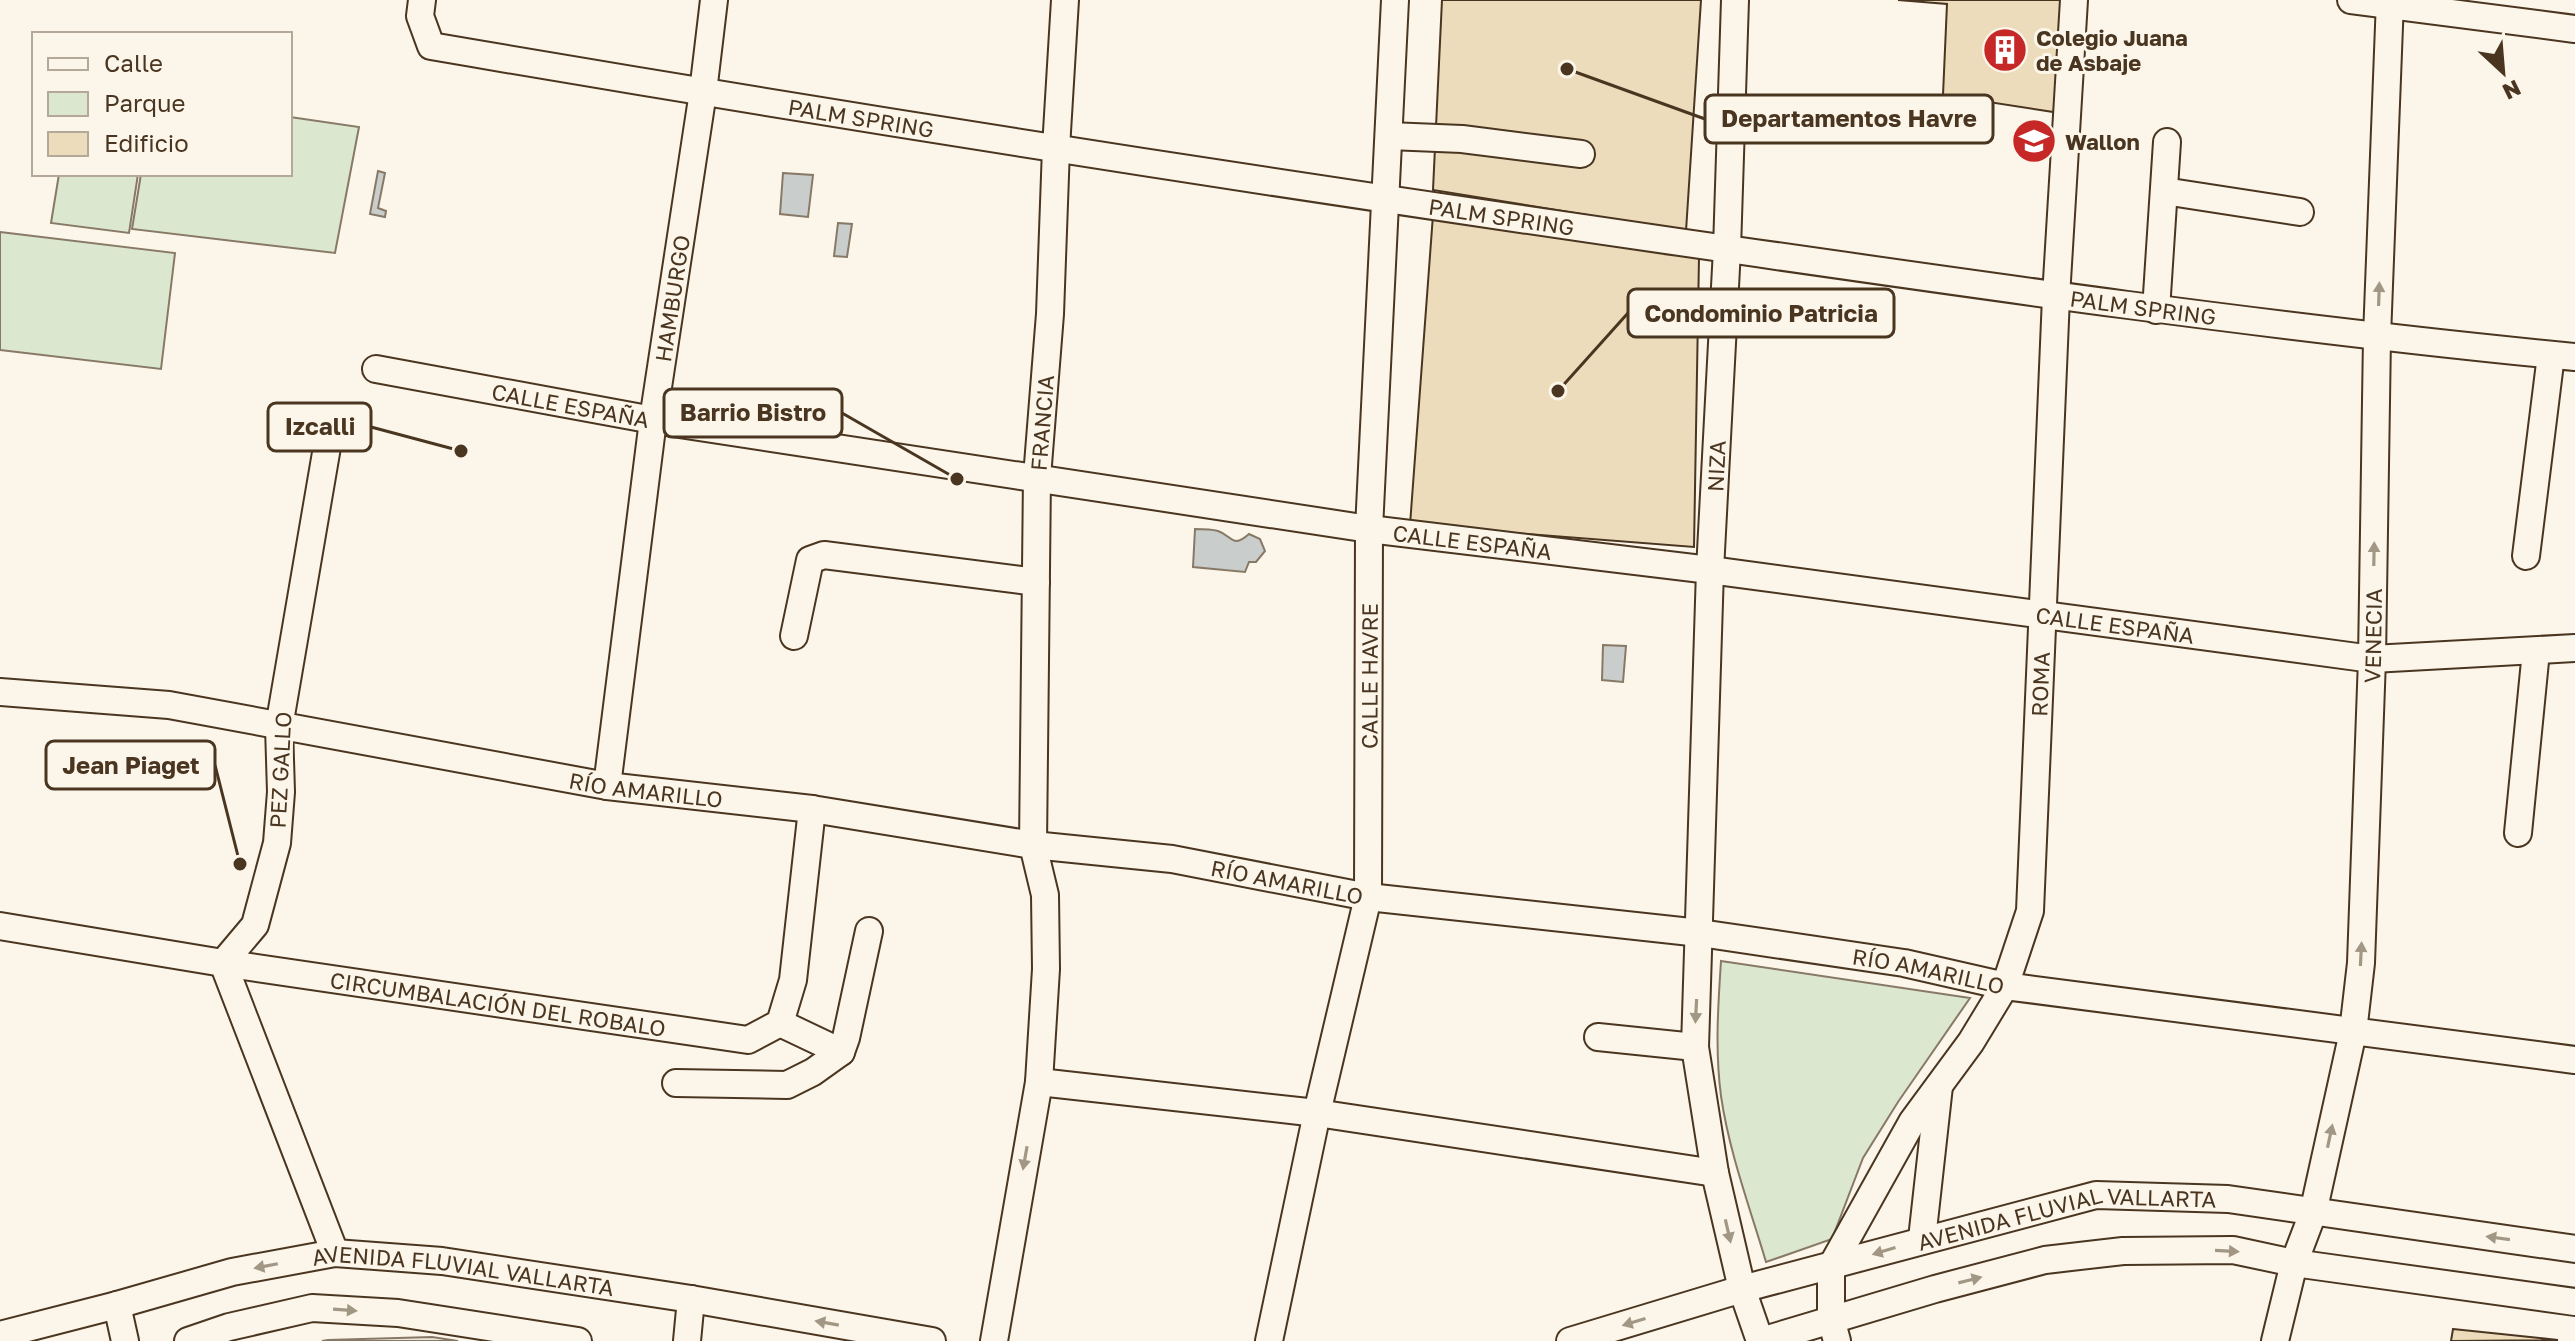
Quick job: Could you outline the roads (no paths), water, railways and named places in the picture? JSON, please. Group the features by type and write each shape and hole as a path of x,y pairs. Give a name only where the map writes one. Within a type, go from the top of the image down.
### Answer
{"street":[{"name":"PALM SPRING","path":"422,0 420,16 431,46 703,92 1386,200 2056,297 2377,337 2563,356"},
{"name":"HAMBURGO","path":"607,786 653,420 714,0"},
{"name":"FRANCIA","path":"994,1341 1039,1082 1046,969 1045,895 1033,845 1037,477 1050,314 1065,0"},
{"name":"CALLE HAVRE","path":"1269,1341 1317,1113 1368,897 1369,529 1395,0"},
{"name":"NIZA","path":"1735,0 1727,249 1710,570 1695,1047 1715,1173 1742,1289 1760,1341"},
{"name":"ROMA","path":"1831,1267 1912,1122 2005,986 2030,911 2056,297 2074,0"},
{"path":"2351,0 2389,2 2575,29"},
{"name":"VENECIA","path":"2275,1341 2294,1263 2313,1213 2353,1032 2361,963 2389,2"},
{"path":"1389,136 1462,139 1581,154"},
{"path":"2156,310 2167,142"},
{"path":"2164,191 2300,212"},
{"path":"2526,556 2563,356"},
{"name":"CALLE ESPAÑA","path":"376,369 653,420 1369,529 1710,570 2372,659 2575,648"},
{"name":"PEZ GALLO","path":"223,963 255,925 277,843 281,792 279,727 327,447"},
{"path":"794,636 810,560 824,555 1036,582"},
{"path":"2518,833 2536,651"},
{"name":"RÍO AMARILLO","path":"0,692 169,705 607,786 812,809 1033,845 1172,859 1368,897 1700,933 1904,963 2005,986 2575,1060"},
{"path":"812,809 793,980 780,1023 841,1052"},
{"name":"CIRCUMBALACIÓN DEL ROBALO","path":"0,926 223,963 748,1040 780,1023"},
{"path":"676,1083 787,1085 813,1072 841,1052 869,931"},
{"path":"223,963 335,1253"},
{"path":"1598,1037 1695,1047"},
{"path":"1039,1082 1317,1113 1715,1173"},
{"path":"1922,1239 1939,1086"},
{"name":"AVENIDA FLUVIAL VALLARTA","path":"1570,1341 1922,1239 2096,1195 2228,1199 2575,1249"},
{"name":"AVENIDA FLUVIAL VALLARTA","path":"1760,1341 1834,1330 2045,1260 2123,1251 2233,1250 2294,1263 2575,1302"},
{"name":"AVENIDA FLUVIAL VALLARTA","path":"0,1335 232,1272 335,1253 442,1261 691,1299 932,1341"},
{"path":"1831,1267 1834,1330"},
{"path":"687,1341 691,1299"},
{"path":"117,1305 125,1341"},
{"name":"AVENIDA FLUVIAL VALLARTA","path":"188,1341 229,1327 312,1308 398,1313 578,1341"}],"place":[{"name":"Colegio Juana de Asbaje","path":"2005,50"},
{"name":"Departamentos Havre","path":"1567,69"},
{"name":"Wallon","path":"2034,141"},
{"name":"Condominio Patricia","path":"1558,391"},
{"name":"Izcalli","path":"461,451"},
{"name":"Barrio Bistro","path":"957,479"},
{"name":"Jean Piaget","path":"240,864"}]}
